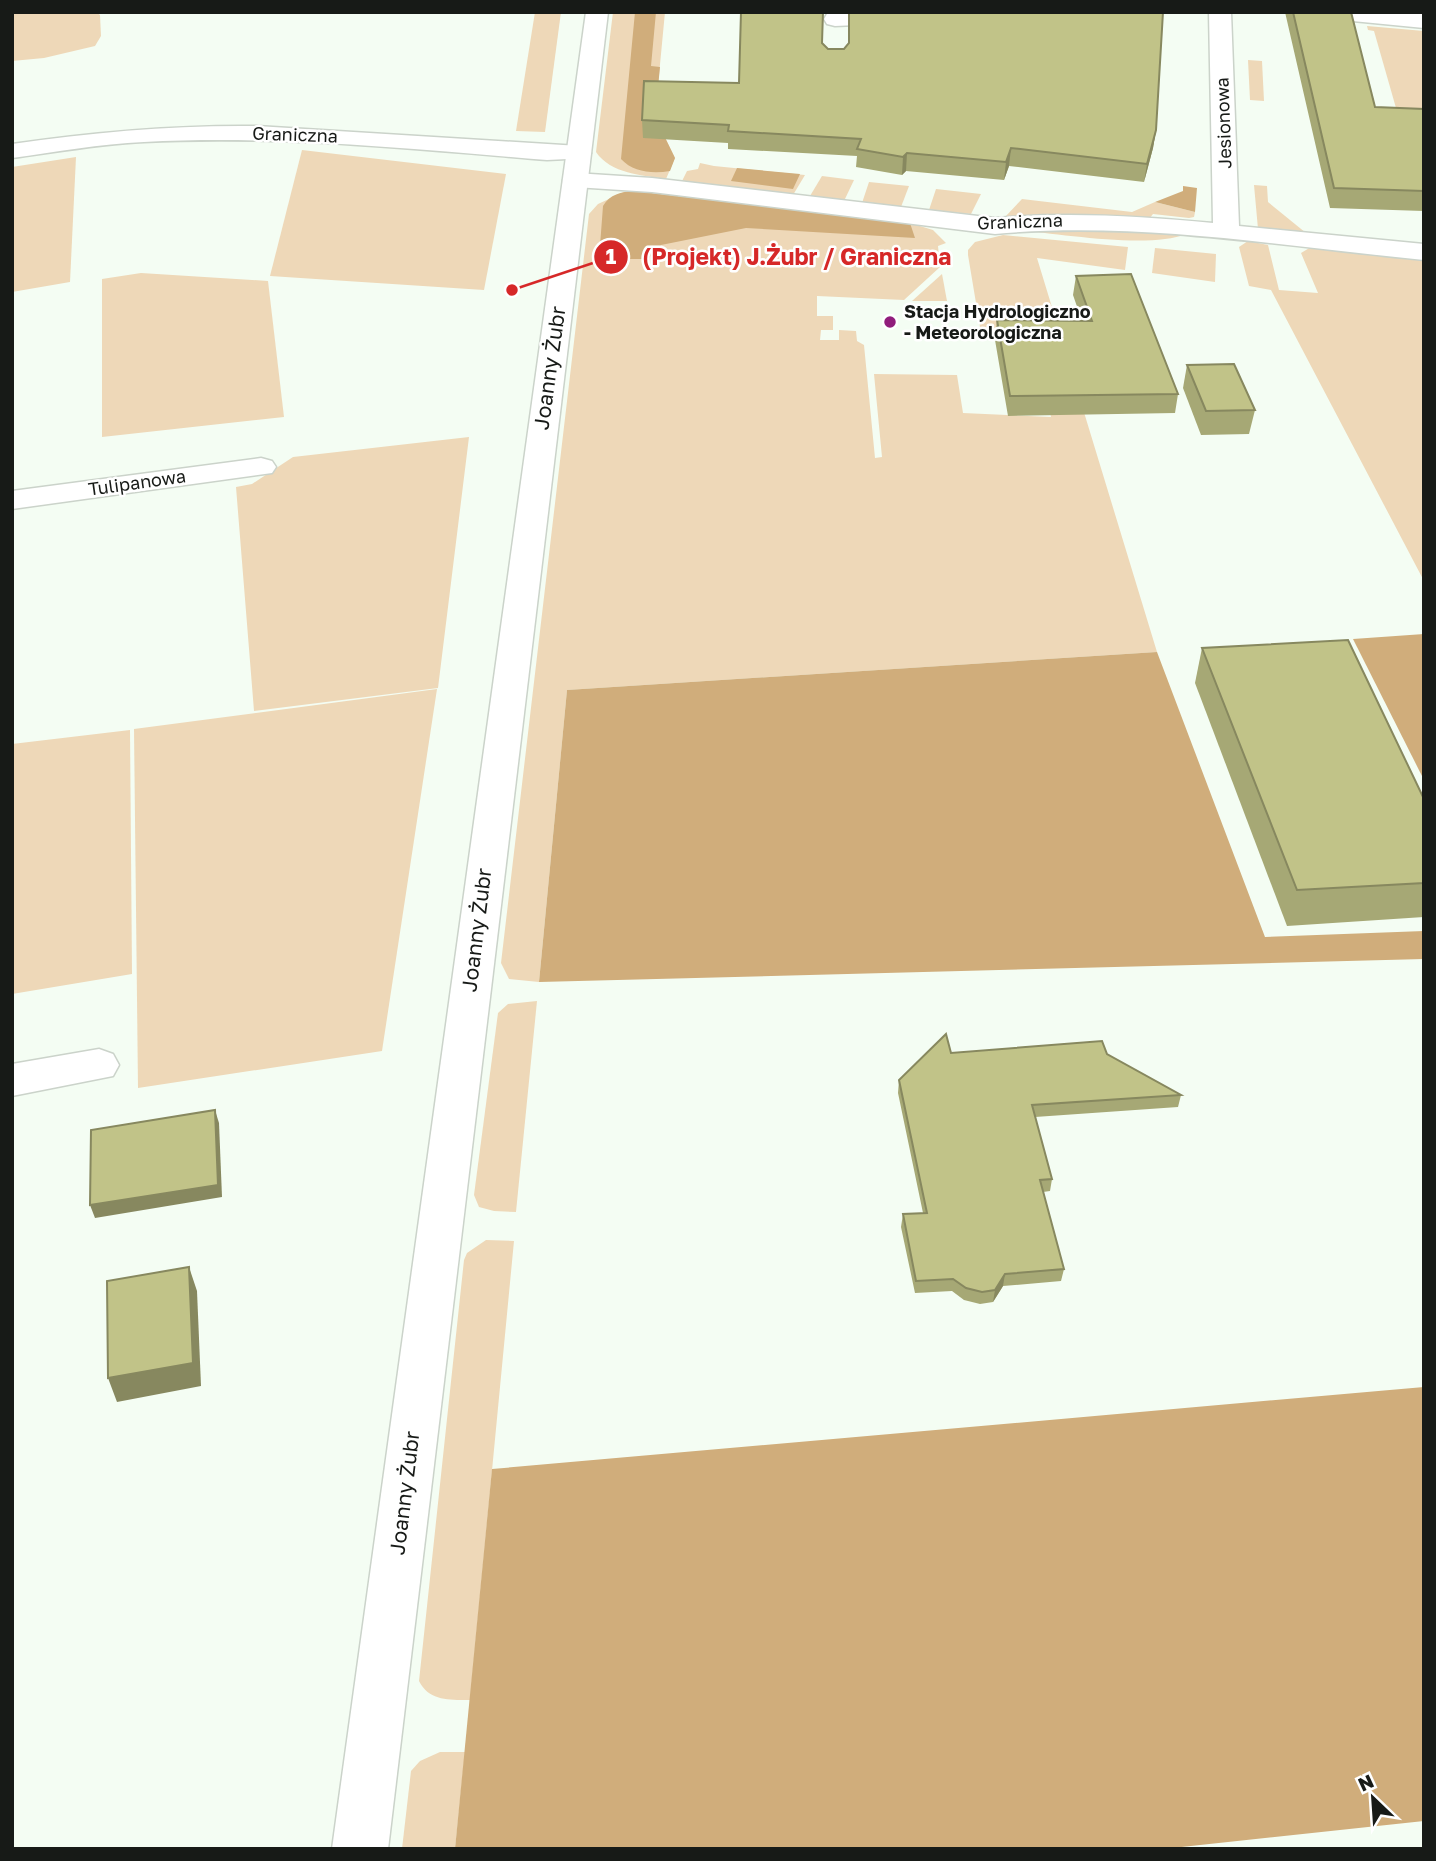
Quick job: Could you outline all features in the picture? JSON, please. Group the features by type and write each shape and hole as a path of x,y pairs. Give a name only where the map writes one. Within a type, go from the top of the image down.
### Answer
{"street":[{"name":"Joanny Żubr","path":"360,1849 597,12"},
{"path":"835,46 835,16 988,12"},
{"name":"Jesionowa","path":"1220,12 1226,233"},
{"path":"1332,12 1424,21"},
{"name":"Graniczna","path":"12,151 104,138 216,132 343,136 547,153 577,166 652,185 995,226 1087,220 1424,252"},
{"name":"Tulipanowa","path":"12,500 261,467"},
{"path":"12,1080 99,1065"}],"shaded area":[{"path":"12,12 96,12 100,15 101,36 95,46 44,58 12,61"},
{"path":"535,12 561,12 545,132 516,131"},
{"path":"613,12 665,12 655,117 675,158 666,179 618,169 596,152"},
{"path":"635,12 656,12 651,66 660,67 655,117 675,158 670,171 643,171 631,167 621,159"},
{"path":"1367,26 1424,31 1424,116 1398,115 1374,31 1368,30"},
{"path":"1248,60 1262,61 1264,101 1250,100"},
{"path":"302,150 506,174 484,290 270,276"},
{"path":"76,157 70,282 12,292 12,167"},
{"path":"700,163 805,175 793,195 682,181 687,171 698,169"},
{"path":"737,168 800,174 793,189 731,181"},
{"path":"822,176 854,180 844,201 810,196"},
{"path":"869,182 909,186 901,207 862,203"},
{"path":"1254,185 1267,186 1268,202 1306,233 1258,229"},
{"path":"1183,186 1197,188 1195,212 1155,202 1183,191"},
{"path":"936,189 981,194 971,214 929,210"},
{"path":"634,191 910,223 915,238 746,228 661,245 648,259 599,259 603,206 616,194"},
{"path":"624,192 910,223 933,230 946,243 938,246 940,267 904,300 817,296 817,316 833,316 833,330 821,330 820,340 839,340 839,330 856,331 857,341 864,345 875,458 882,457 874,374 957,375 963,413 1051,417 1036,339 982,339 968,255 968,250 975,242 1003,235 1128,247 1125,270 1037,258 1157,652 567,690 539,982 509,979 501,963 589,214 598,204"},
{"path":"1022,199 1132,212 1155,202 1195,212 1194,217 1189,218 1153,214 1149,219 1087,214 1005,217"},
{"path":"1043,227 1186,234 1170,238 1128,240 1018,230"},
{"path":"1248,241 1268,245 1279,290 1318,293 1301,253 1311,247 1424,257 1424,581 1271,290 1249,286 1239,247"},
{"path":"1155,248 1216,254 1215,282 1152,273"},
{"path":"141,273 268,281 284,417 102,437 102,279"},
{"path":"942,274 947,301 912,301"},
{"path":"469,437 438,688 254,711 236,487 252,484 293,457"},
{"path":"1424,634 1424,780 1353,639"},
{"path":"1157,652 1265,937 1424,931 1424,959 539,982 567,690"},
{"path":"437,689 382,1051 138,1088 134,729"},
{"path":"130,730 132,974 12,994 12,744"},
{"path":"537,1001 516,1212 494,1211 479,1207 474,1195 498,1013 508,1004"},
{"path":"486,1240 514,1241 470,1700 455,1700 434,1696 423,1688 419,1681 464,1260 467,1253"},
{"path":"1424,1387 1424,1821 1163,1849 455,1849 492,1469"},
{"path":"440,1752 465,1752 455,1849 402,1849 411,1771 420,1761"}],"building":[{"path":"741,12 823,12 822,43 828,49 844,49 849,43 849,12 1163,12 1156,130 1147,164 1011,148 1006,162 907,153 903,157 857,149 861,139 728,131 729,125 642,120 644,81 739,83"},
{"path":"1293,12 1351,12 1375,107 1424,109 1424,191 1334,188"},
{"path":"1131,274 1178,394 1010,396 997,320 1092,321 1076,276"},
{"path":"1234,364 1255,410 1206,411 1187,365"},
{"path":"1348,640 1424,799 1424,883 1297,890 1202,648"},
{"path":"946,1034 951,1053 1102,1041 1107,1054 1181,1095 1032,1105 1052,1179 1040,1180 1064,1269 1005,1274 995,1290 982,1292 966,1288 953,1279 916,1281 903,1214 927,1213 899,1080"},
{"path":"215,1110 218,1185 90,1205 91,1130"},
{"path":"189,1267 193,1363 108,1378 107,1281"}],"place":[{"name":"(Projekt) J.Żubr / Graniczna","path":"512,290"},
{"name":"Stacja Hydrologiczno - Meteorologiczna","path":"890,322"}]}
